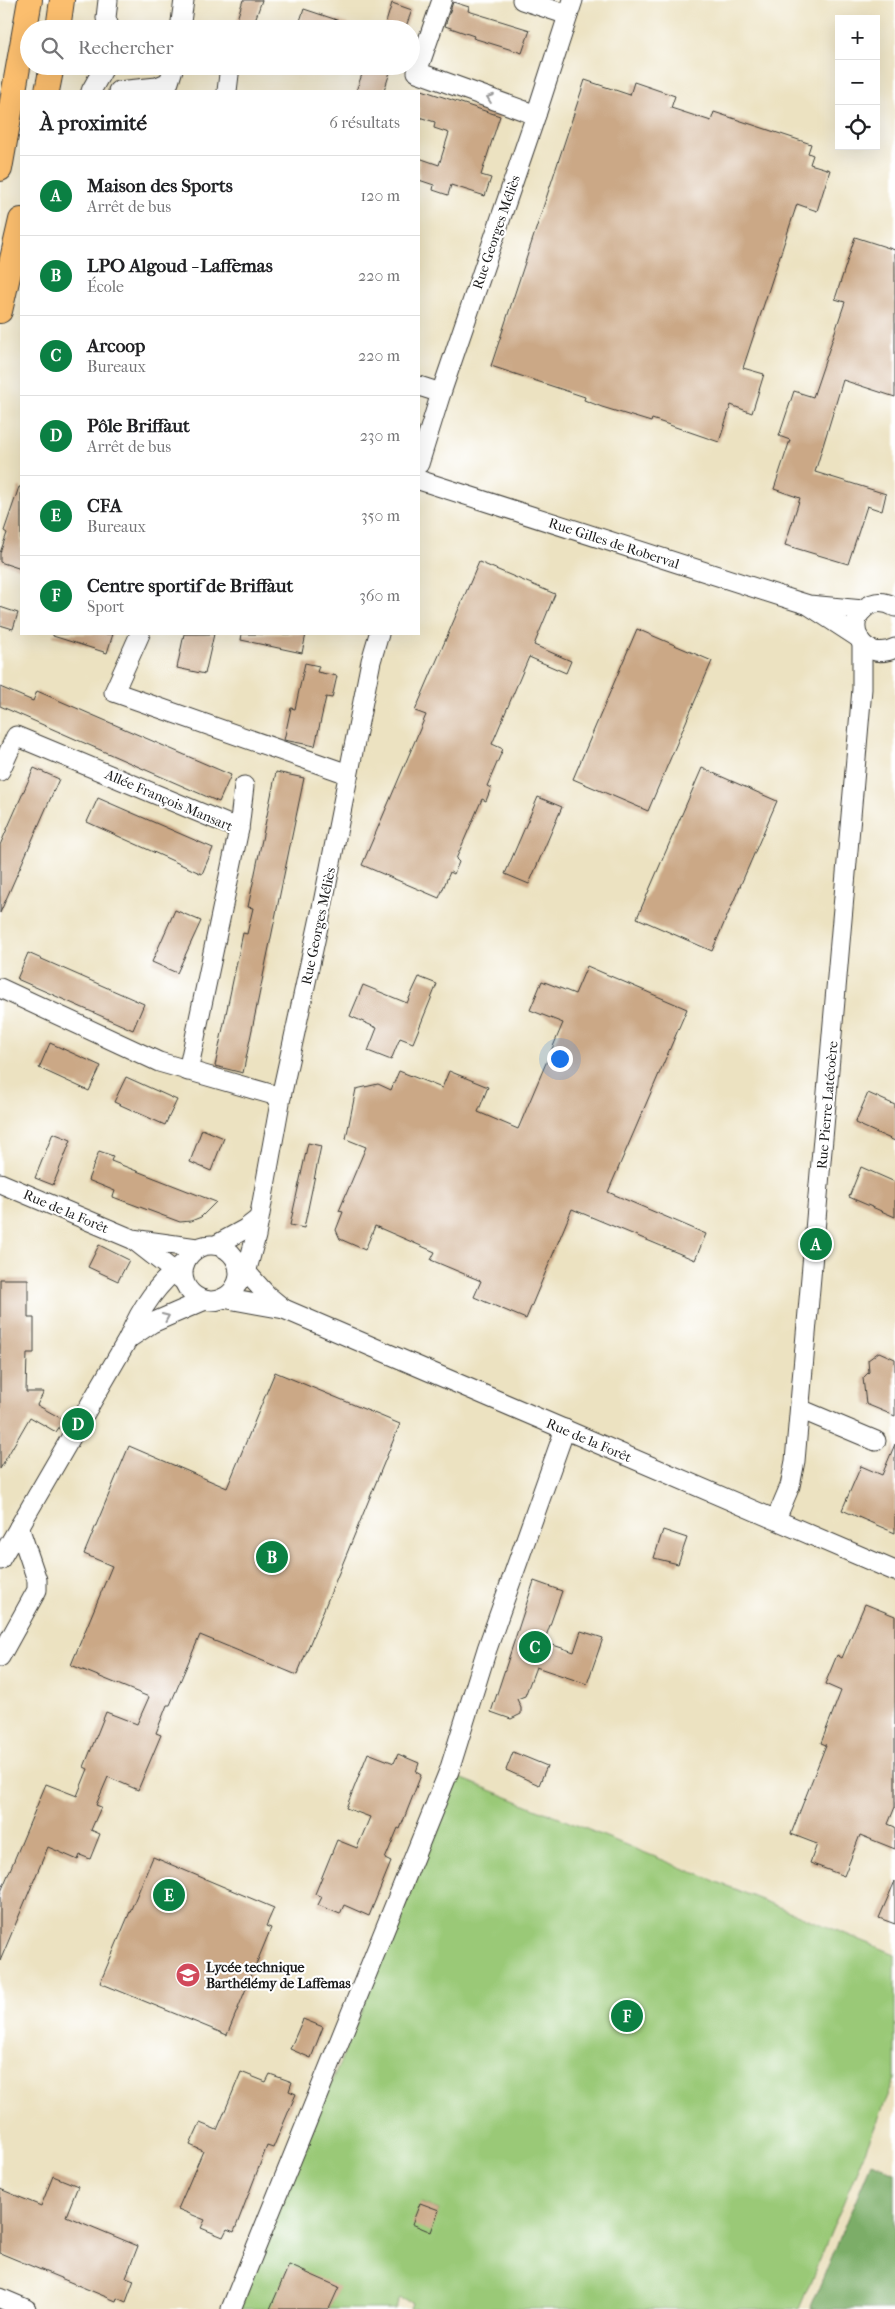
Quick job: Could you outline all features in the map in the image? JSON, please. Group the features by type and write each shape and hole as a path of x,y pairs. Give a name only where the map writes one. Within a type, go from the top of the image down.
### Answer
{"main road":[{"path":"26,20 30,0"},
{"path":"59,20 62,0"},
{"path":"0,168 20,56"},
{"path":"47,90 50,75"},
{"path":"0,311 20,224"}],"street":[{"path":"107,20 108,0"},
{"path":"181,20 184,0"},
{"path":"420,63 442,0"},
{"path":"522,0 570,7"},
{"name":"Rue Georges Méliès","path":"420,461 441,393 536,115 570,7"},
{"path":"420,73 536,115"},
{"path":"92,90 100,75"},
{"path":"128,90 157,87 169,82 171,75"},
{"path":"227,90 229,75"},
{"path":"420,386 441,393"},
{"name":"Rue Gilles de Roberval","path":"420,480 809,605 863,610"},
{"path":"863,610 876,603 891,601"},
{"name":"Rue Gilles de Roberval","path":"809,605 874,645"},
{"name":"Rue Pierre Latécoère","path":"776,1519 790,1486 796,1461 862,689 874,645 856,624 863,610"},
{"path":"140,635 114,692 348,774"},
{"name":"Rue Georges Méliès","path":"229,1284 250,1261 281,1097 378,635"},
{"name":"Allée François Mansart","path":"0,771 16,736 239,829 188,1071"},
{"path":"239,829 244,786"},
{"path":"0,988 158,1062 281,1097"},
{"name":"Rue de la Forêt","path":"0,1183 132,1239"},
{"path":"216,1245 246,1229 258,1219"},
{"path":"132,1239 197,1248"},
{"path":"132,1239 181,1273 194,1295 229,1284"},
{"path":"0,1560 128,1339 142,1308 152,1294 181,1273 190,1254 197,1248 207,1244 225,1248 229,1284"},
{"path":"128,1339 152,1324 229,1284"},
{"name":"Rue de la Forêt","path":"229,1284 895,1571"},
{"name":"Rue de la Forêt","path":"229,1284 284,1309"},
{"path":"800,1410 876,1441"},
{"path":"230,2309 449,1771 486,1649 565,1429"},
{"path":"0,1656 36,1590 36,1580 19,1527"},
{"path":"0,2298 26,2309"}],"green space":[{"path":"458,1777 895,1954 895,2079 799,2309 410,2309 412,2303 400,2298 395,2309 329,2309 338,2287 270,2309 238,2309","holes":["421,2203 439,2210 435,2219 417,2211"]},
{"path":"871,2163 895,2172 895,2309 810,2309"}],"building":[{"path":"243,0 262,0 255,20 237,20"},
{"path":"453,2 469,7 468,11 530,30 522,53 473,38 474,36 445,26"},
{"path":"392,3 412,10 408,20 387,20"},
{"path":"304,9 337,20 300,20"},
{"path":"362,75 389,75 384,90 356,90"},
{"path":"585,80 630,95 634,82 675,96 671,108 711,121 714,112 811,144 808,153 813,155 810,164 830,170 817,211 797,204 743,368 764,374 752,413 731,405 719,442 652,419 651,422 602,407 584,400 585,397 491,366"},
{"path":"419,90 500,116 481,175 491,178 485,196 451,185 448,195 433,190 434,185 420,180 420,158 439,165 449,133 434,128 435,122 420,117"},
{"path":"855,237 895,250 895,397 843,380 815,472 886,494 882,511 867,506 848,564 785,545 800,498 774,489 790,440 779,436 794,391 813,397 845,302 835,299"},
{"path":"20,487 20,569 0,562 0,553 7,533 4,531"},
{"path":"479,562 555,594 534,645 571,661 566,673 529,657 492,744 503,749 487,786 491,788 486,801 482,799 456,859 459,862 454,874 450,872 439,898 362,865 426,715 415,711"},
{"path":"0,607 18,613 13,629 0,625"},
{"path":"637,629 712,661 648,811 573,779"},
{"path":"53,635 113,635 107,653"},
{"path":"184,635 214,635 205,674 177,668"},
{"path":"242,635 306,635 302,653 241,640"},
{"path":"305,663 319,666 317,672 337,676 332,698 326,697 315,746 284,740 291,708 295,709"},
{"path":"0,687 33,701 37,691 231,775 219,802 0,706"},
{"path":"34,768 59,779 0,913 0,845"},
{"path":"702,768 777,801 712,951 637,918"},
{"path":"276,772 304,778 243,1073 215,1066 243,933 247,934 253,908 248,907"},
{"path":"538,797 562,807 529,884 505,874"},
{"path":"98,798 213,848 202,874 87,822"},
{"path":"175,910 201,921 177,973 152,962"},
{"path":"28,953 144,1004 133,1030 17,979"},
{"path":"587,966 687,1009 608,1192 706,1234 695,1260 572,1209 526,1319 474,1297 481,1281 431,1260 435,1252 375,1226 365,1250 340,1239 336,1230 343,1212 339,1211 366,1147 346,1139 356,1089 378,1084 391,1090 399,1071 442,1088 449,1071 488,1087 478,1112 518,1129 563,1023 530,1010 542,981 575,994"},
{"path":"419,977 437,984 413,1043 400,1038 391,1060 368,1051 377,1028 350,1016 363,985 407,1003"},
{"path":"50,1043 101,1066 89,1091 39,1068"},
{"path":"126,1077 177,1100 165,1125 114,1102"},
{"path":"868,1093 895,1105 895,1141 855,1123"},
{"path":"202,1129 224,1138 211,1171 190,1162"},
{"path":"53,1133 71,1140 53,1185 35,1178"},
{"path":"308,1143 321,1146 304,1228 290,1225"},
{"path":"99,1151 113,1156 111,1161 216,1202 201,1217 191,1221 180,1222 113,1197 115,1191 88,1180"},
{"path":"861,1167 895,1182 895,1217 849,1197"},
{"path":"99,1245 129,1260 118,1281 88,1267"},
{"path":"0,1279 28,1279 28,1318 34,1318 34,1353 27,1353 26,1392 44,1392 37,1405 64,1420 56,1432 30,1417 0,1469"},
{"path":"879,1352 895,1359 895,1416 866,1404 863,1378 869,1372 868,1360"},
{"path":"275,1372 400,1424 297,1675 200,1635 170,1705 167,1705 156,1733 161,1735 138,1790 108,1777 96,1805 101,1807 91,1830 100,1834 90,1859 80,1855 78,1860 48,1847 0,1961 0,1894 46,1784 77,1796 88,1769 84,1767 106,1712 137,1724 149,1697 71,1665 112,1566 84,1554 129,1446 227,1488"},
{"path":"895,1444 895,1533 842,1510 861,1466 882,1475"},
{"path":"663,1530 687,1538 678,1564 654,1558"},
{"path":"534,1581 562,1591 544,1642 574,1652 581,1631 603,1638 587,1684 536,1667 525,1696 517,1699 521,1708 521,1714 511,1719 491,1712"},
{"path":"865,1604 895,1616 895,1807 888,1824 895,1827 895,1849 860,1835 844,1876 810,1863 817,1844 791,1834 826,1745 821,1743 841,1691 825,1684 837,1655 842,1658"},
{"path":"513,1752 547,1766 539,1785 506,1770"},
{"path":"368,1753 394,1763 398,1754 419,1763 416,1772 421,1775 400,1829 398,1828 385,1859 391,1862 369,1916 344,1905 340,1914 318,1905 322,1897 315,1894 337,1840 357,1848 370,1817 346,1808"},
{"path":"153,1857 274,1908 266,1926 271,1928 227,2035 100,1983"},
{"path":"895,1881 895,1924 879,1918"},
{"path":"303,2019 323,2027 311,2058 290,2049"},
{"path":"241,2072 266,2082 270,2074 292,2082 289,2091 296,2094 273,2148 267,2146 234,2232 227,2229 223,2237 201,2228 205,2220 178,2209 203,2151 190,2145 200,2123 217,2130"},
{"path":"53,2176 78,2186 66,2216 138,2246 126,2277 134,2280 126,2302 117,2298 116,2301 0,2253 0,2189 41,2206"},
{"path":"420,2203 439,2210 431,2232 412,2224"},
{"path":"289,2265 339,2287 329,2309 270,2309"}],"place":[{"name":"Maison des Sports","path":"816,1244"},
{"name":"Pôle Briffaut","path":"78,1424"},
{"name":"LPO Algoud - Laffemas","path":"272,1557"},
{"name":"Arcoop","path":"535,1647"},
{"name":"CFA","path":"169,1895"},
{"name":"Lycée technique Barthélémy de Laffemas","path":"188,1975"},
{"name":"Centre sportif de Briffaut","path":"627,2016"}]}
